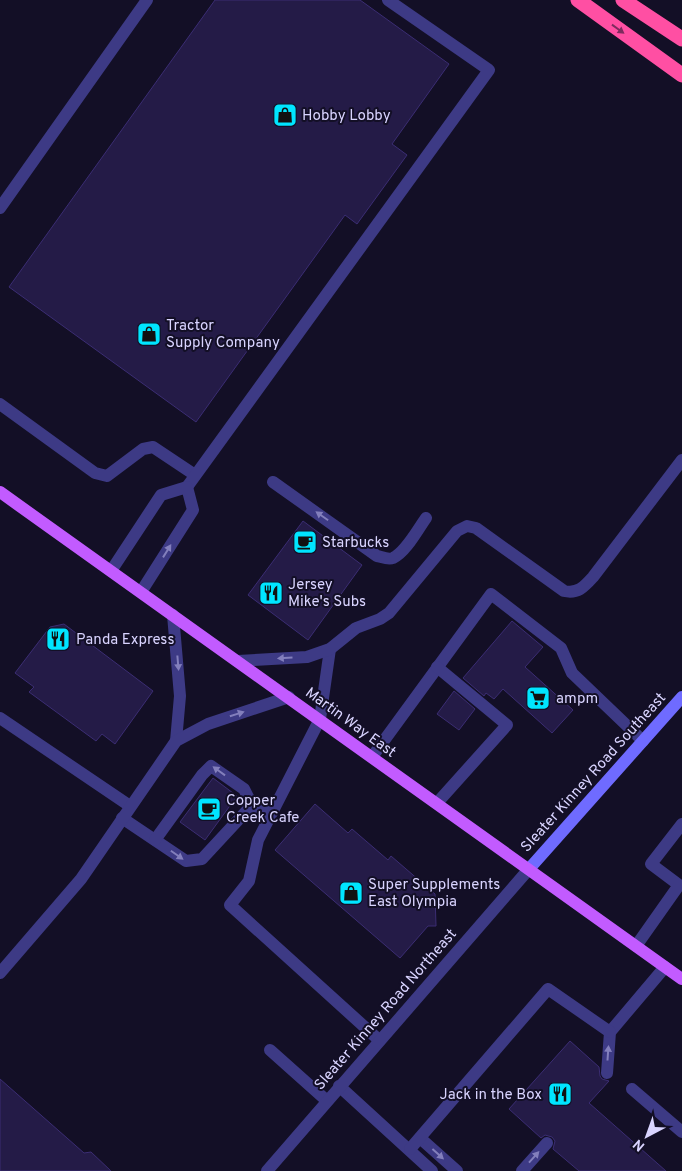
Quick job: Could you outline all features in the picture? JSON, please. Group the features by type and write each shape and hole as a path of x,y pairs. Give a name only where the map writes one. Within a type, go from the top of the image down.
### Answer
{"highway":[{"path":"578,0 682,75"},
{"path":"623,0 682,39"}],"main road":[{"name":"Martin Way East","path":"0,492 682,979"},
{"name":"Sleater Kinney Road Southeast","path":"529,869 643,741 679,705"}],"street":[{"path":"0,208 147,0"},
{"path":"111,571 161,495 187,487 488,70 388,0"},
{"path":"0,404 95,473 107,476 143,449 153,447 196,475"},
{"path":"238,661 307,657 330,649 356,628 380,619 389,613 457,531 467,526 476,528 564,591 580,590 594,577 682,460"},
{"path":"273,482 377,556 385,558 393,558 404,548 426,518"},
{"path":"141,592 193,510 187,487"},
{"path":"372,757 491,594 562,648 572,673 643,741"},
{"path":"174,615 180,696 176,741"},
{"path":"330,649 320,719 270,813 258,840 249,881 230,905 379,1040"},
{"path":"437,803 507,725 438,667"},
{"path":"0,973 82,879 176,741 208,724 289,697"},
{"path":"0,718 130,806"},
{"path":"155,840 202,775 212,766 244,789 252,805 270,813"},
{"path":"122,818 186,861 202,859 252,805"},
{"path":"636,946 679,884 651,864 682,824"},
{"name":"Sleater Kinney Road Northeast","path":"266,1171 529,869"},
{"path":"607,1073 610,1032 665,966"},
{"path":"410,1149 548,989 610,1032"},
{"path":"270,1050 326,1100"},
{"path":"339,1086 432,1171"},
{"path":"632,1089 682,1132"},
{"path":"420,1138 457,1171"},
{"path":"522,1171 547,1144"}],"building":[{"path":"215,0 360,0 449,64 392,144 407,155 357,224 345,215 196,422 9,287"},
{"path":"303,521 362,565 308,640 248,595"},
{"path":"512,621 543,647 525,667 573,710 552,733 503,689 494,699 486,693 484,696 463,678"},
{"path":"64,624 153,691 115,744 102,734 96,741 29,692 34,687 15,673 50,627"},
{"path":"454,691 475,709 459,730 437,714"},
{"name":"Copper Creek Cafe","path":"213,778 237,796 205,840 180,822"},
{"path":"315,804 348,833 352,829 388,860 391,856 435,894 436,926 428,926 400,958 275,850"},
{"path":"570,1041 599,1067 602,1079 609,1081 589,1103 666,1171 579,1171 553,1149 555,1141 552,1137 545,1135 541,1138 509,1109"},
{"path":"0,1079 84,1153 91,1152 111,1171 0,1171"}],"place":[{"name":"Hobby Lobby","path":"285,115"},
{"name":"Tractor Supply Company","path":"149,334"},
{"name":"Starbucks","path":"305,542"},
{"name":"Jersey Mike's Subs","path":"271,593"},
{"name":"Panda Express","path":"58,639"},
{"name":"ampm","path":"538,698"},
{"name":"Copper Creek Cafe","path":"209,809"},
{"name":"Super Supplements East Olympia","path":"351,893"},
{"name":"Jack in the Box","path":"560,1094"}]}
